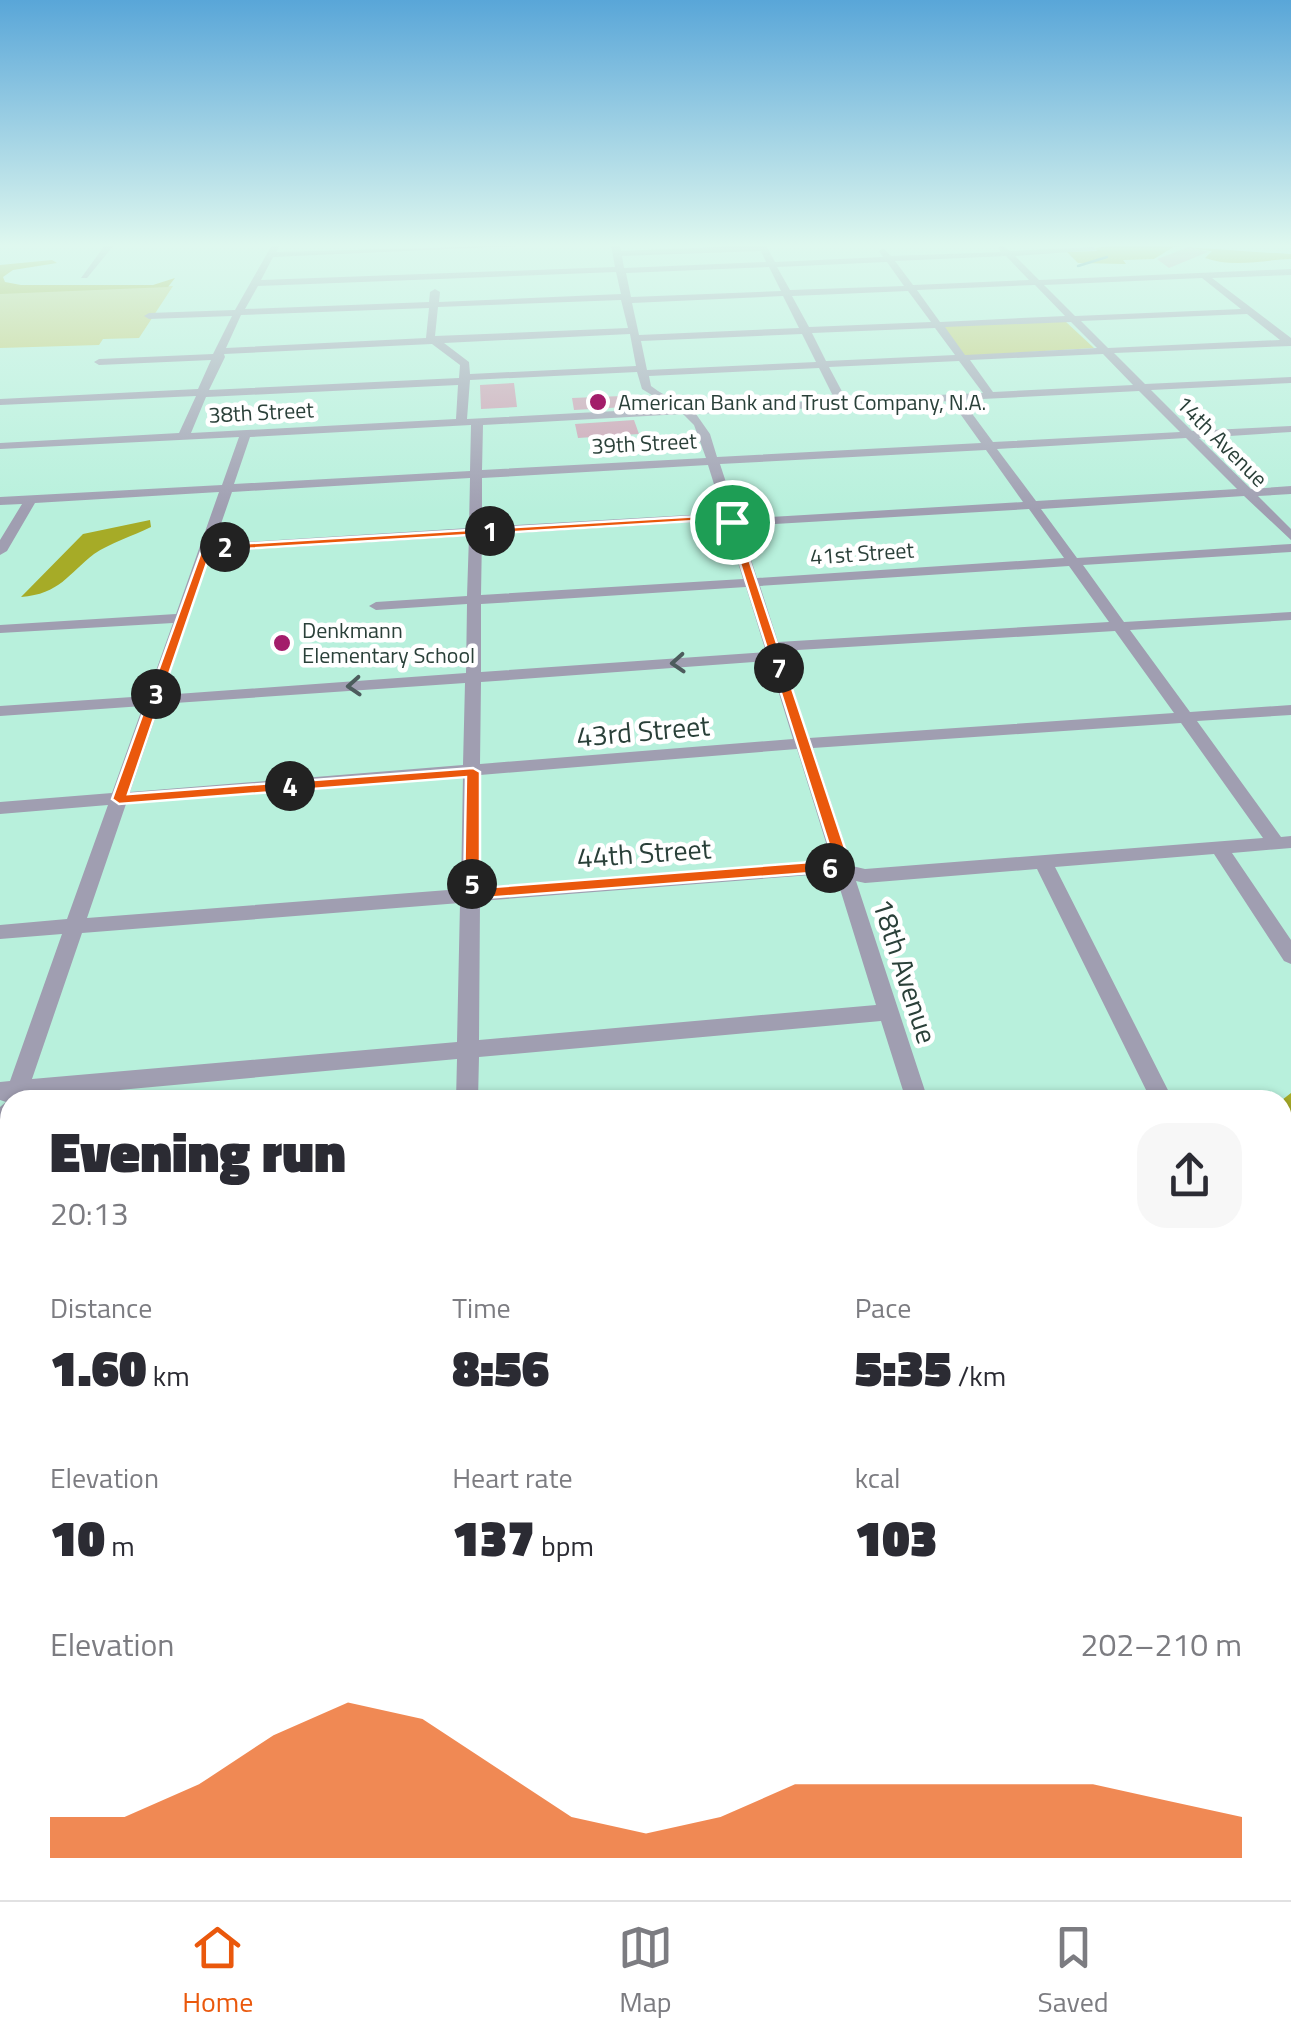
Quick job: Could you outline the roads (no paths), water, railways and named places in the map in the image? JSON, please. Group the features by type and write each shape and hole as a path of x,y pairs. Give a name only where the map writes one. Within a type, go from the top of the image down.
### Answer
{"street":[{"path":"184,436 229,334"},
{"path":"429,334 432,341 464,360 476,472 468,1090"},
{"path":"99,362 467,338 690,334"},
{"path":"806,334 842,403"},
{"path":"944,334 990,395"},
{"name":"14th Avenue","path":"1085,334 1291,536"},
{"path":"633,335 648,405 639,410"},
{"path":"467,338 467,358"},
{"path":"0,402 1291,342"},
{"path":"641,371 659,391 693,410"},
{"name":"38th Street","path":"0,446 1289,383"},
{"path":"646,386 654,395 693,410"},
{"path":"954,397 1185,718 1284,842"},
{"name":"38th Street","path":"524,419 693,410"},
{"name":"18th Avenue","path":"693,410 715,440 712,459 915,1090"},
{"name":"39th Street","path":"0,501 1291,430"},
{"path":"13,1090 246,433"},
{"path":"207,548 1291,490"},
{"path":"0,551 31,499"},
{"name":"41st Street","path":"376,606 1291,548"},
{"path":"0,711 1291,616"},
{"path":"0,629 182,618"},
{"name":"43rd Street","path":"0,808 1291,710"},
{"name":"44th Street","path":"0,932 824,866 864,876 1284,842"},
{"path":"1219,848 1291,956"},
{"path":"1043,862 1157,1090"},
{"path":"75,1090 468,1048 889,1012"}],"place":[{"name":"American Bank and Trust Company, N.A.","path":"598,402"},
{"name":"Denkmann Elementary School","path":"282,643"}]}
